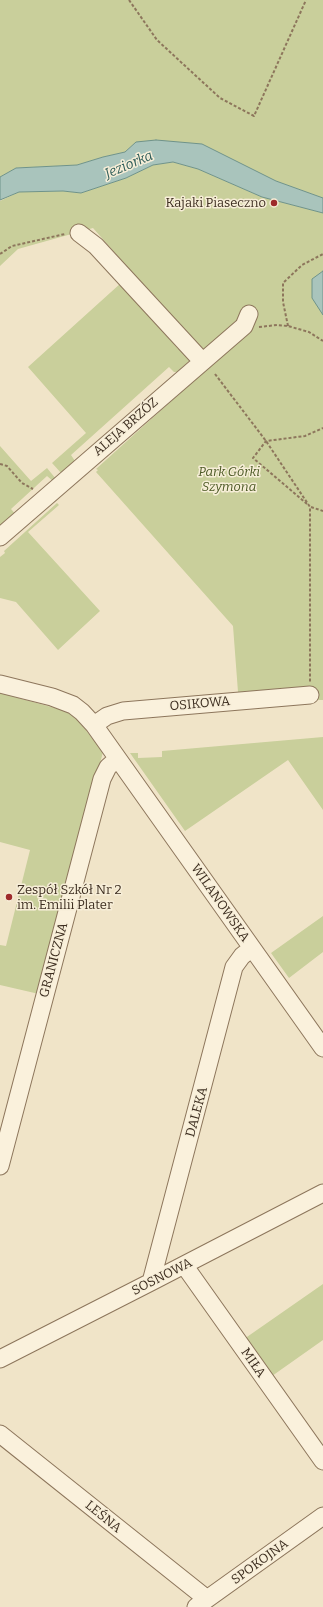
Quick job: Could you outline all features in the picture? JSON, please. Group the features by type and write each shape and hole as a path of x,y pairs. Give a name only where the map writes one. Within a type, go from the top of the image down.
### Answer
{"street":[{"path":"79,234 96,246 202,361"},
{"name":"ALEJA BRZÓZ","path":"0,537 247,320"},
{"name":"WILANOWSKA","path":"0,684 52,697 73,705 94,725 323,1048"},
{"name":"OSIKOWA","path":"94,725 108,716 123,711 310,695"},
{"name":"GRANICZNA","path":"0,1166 102,779 108,767 117,759"},
{"name":"DALEKA","path":"151,1282 234,967 242,956 252,948"},
{"name":"SOSNOWA","path":"0,1359 323,1192"},
{"name":"MIŁA","path":"184,1265 323,1461"},
{"name":"LEŚNA","path":"0,1434 202,1603"},
{"name":"SPOKOJNA","path":"202,1603 323,1516"}],"path":[{"path":"129,0 157,40 220,98 254,116 306,0"},
{"path":"0,254 12,246 34,240 61,234 79,234"},
{"path":"288,326 283,302 283,283 302,265 323,254"},
{"path":"247,320 251,328 268,325 288,326 309,332 323,341"},
{"path":"215,374 266,441 310,507 310,695"},
{"path":"323,428 305,436 266,441 253,458 310,507 323,511"},
{"path":"0,464 7,466 22,483 46,496"}],"green space":[{"path":"0,0 323,0 323,198 276,181 202,144 136,142 125,152 77,165 16,168 0,177"},
{"name":"Park Górki Szymona","path":"173,162 198,169 262,197 323,213 323,700 318,700 317,688 238,692 233,626 96,472 98,470 96,469 211,365 190,338 93,228 18,249 0,266 0,201 19,192 63,191 81,193 126,178 153,165"},
{"path":"121,283 178,349 185,343 191,356 189,361 177,372 174,372 169,367 71,455 75,461 62,474 52,463 86,433 28,367"},
{"path":"0,446 31,481 47,468 56,479 54,482 47,476 11,509 17,516 0,529"},
{"path":"57,503 59,505 28,532 100,611 58,650 16,602 0,598 0,557 5,553 4,551"},
{"path":"0,693 66,711 74,715 103,752 39,994 0,985 0,945 6,946 30,850 0,842"},
{"path":"323,737 323,810 288,760 185,831 130,753 138,753 138,758 162,757 162,751"},
{"path":"323,916 323,952 289,978 271,953"},
{"path":"323,1284 323,1340 272,1376 244,1339"}],"water":[{"name":"Jeziorka","path":"156,140 202,144 276,181 323,198 323,213 262,197 198,169 173,162 153,165 126,178 81,193 63,191 19,192 0,200 0,177 16,168 77,165 125,152 136,142"},
{"path":"323,271 323,315 312,298 312,279"}],"place":[{"name":"Kajaki Piaseczno","path":"274,203"},
{"name":"Zespół Szkół Nr 2 im. Emilii Plater","path":"9,897"}]}
